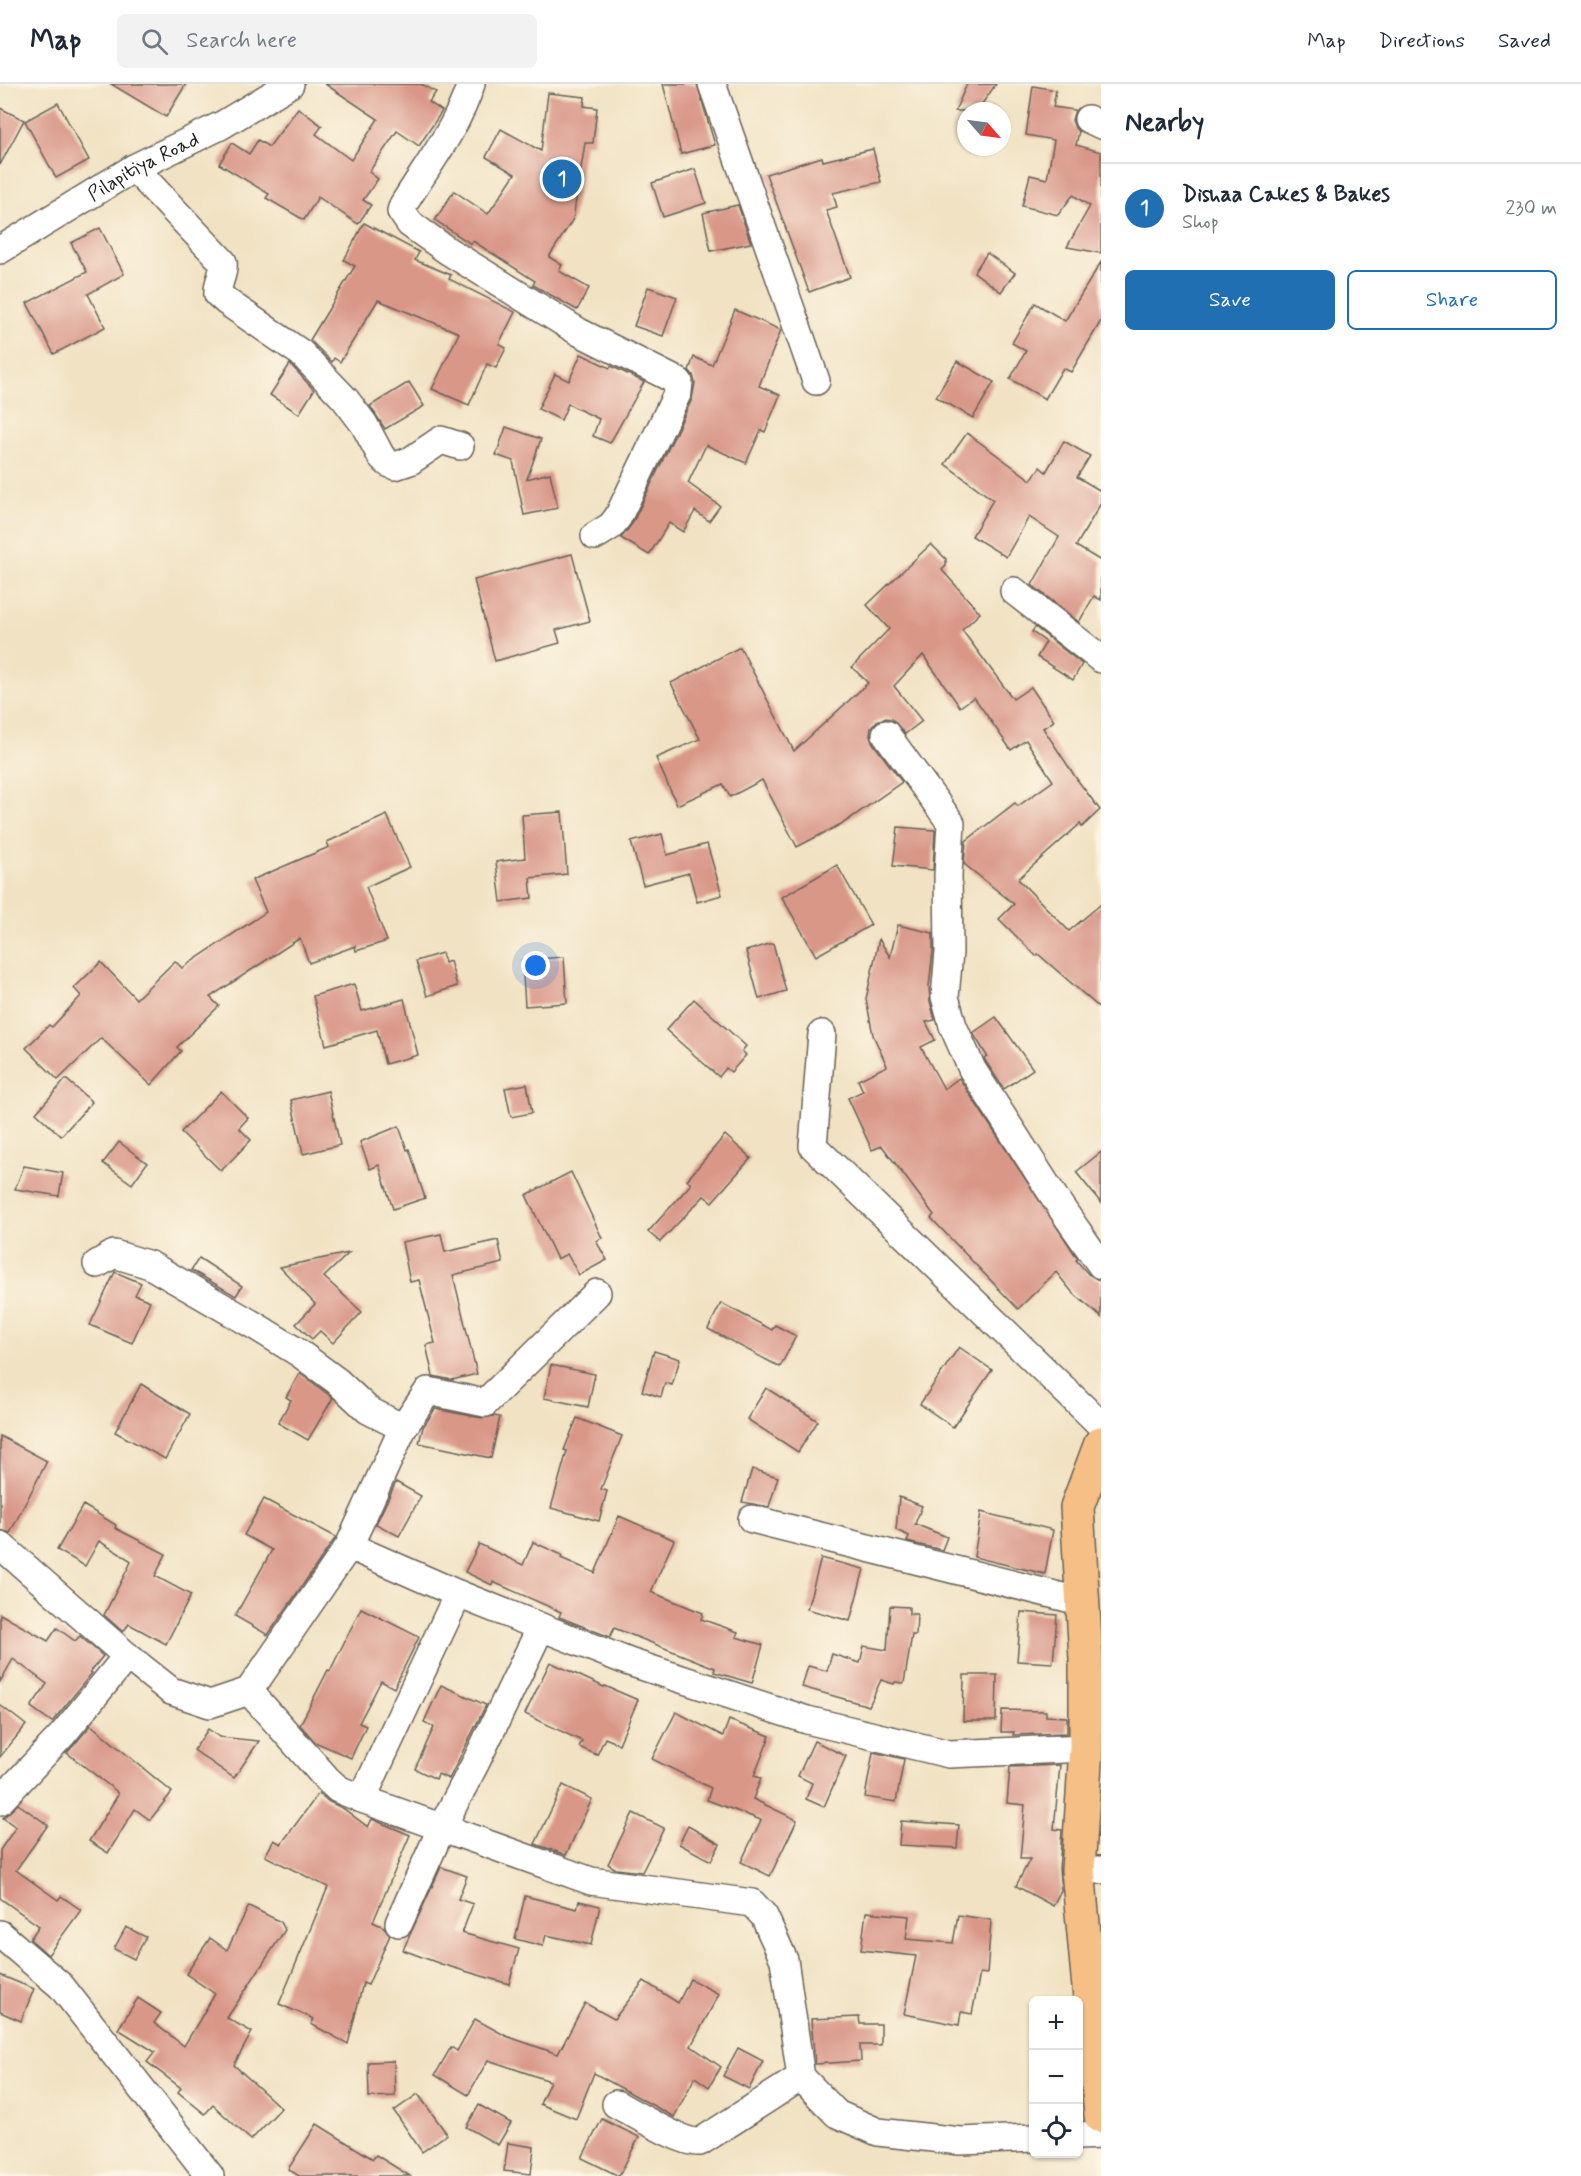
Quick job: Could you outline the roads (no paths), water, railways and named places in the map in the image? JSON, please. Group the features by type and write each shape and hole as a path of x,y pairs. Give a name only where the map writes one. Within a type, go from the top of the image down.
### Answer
{"main road":[{"path":"1101,1443 1077,1507 1086,1659 1090,1870 1101,2116"}],"street":[{"name":"Pilapitiya Road","path":"0,250 134,168 222,125 290,84"},
{"path":"471,84 459,113 439,150 403,205 401,211 404,217 419,231 579,332 679,382 678,392 618,517 611,526 596,536"},
{"path":"712,84 816,381"},
{"path":"134,168 224,262 224,273 218,283 218,294 301,352 345,399 364,424 381,456 388,463 395,466 410,460 441,440 460,446"},
{"path":"1014,591 1101,659"},
{"path":"886,734 951,823 948,875 949,952 945,997 953,1026 972,1069 1101,1265"},
{"path":"822,1034 813,1146 1101,1425"},
{"path":"97,1264 114,1254 150,1265 299,1353 337,1381 368,1410 403,1428"},
{"path":"0,1545 127,1656 171,1691 210,1704 249,1691 349,1546 403,1428 428,1391 485,1403 597,1293"},
{"path":"752,1519 1083,1602"},
{"path":"349,1546 458,1594 629,1662 807,1720 949,1754 1086,1748"},
{"path":"362,1799 458,1594"},
{"path":"399,1923 442,1827 541,1627"},
{"path":"0,1801 63,1734 127,1656"},
{"path":"249,1691 338,1789 591,1881 752,1903 764,1916 784,1960 801,2077 837,2114 878,2132 960,2141 1029,2138"},
{"path":"0,1934 61,1986 210,2176"},
{"path":"616,2104 677,2136 700,2142 801,2077"},
{"path":"1083,2136 1101,2135"}],"place":[{"name":"Dishaa Cakes & Bakes","path":"562,179"}]}
